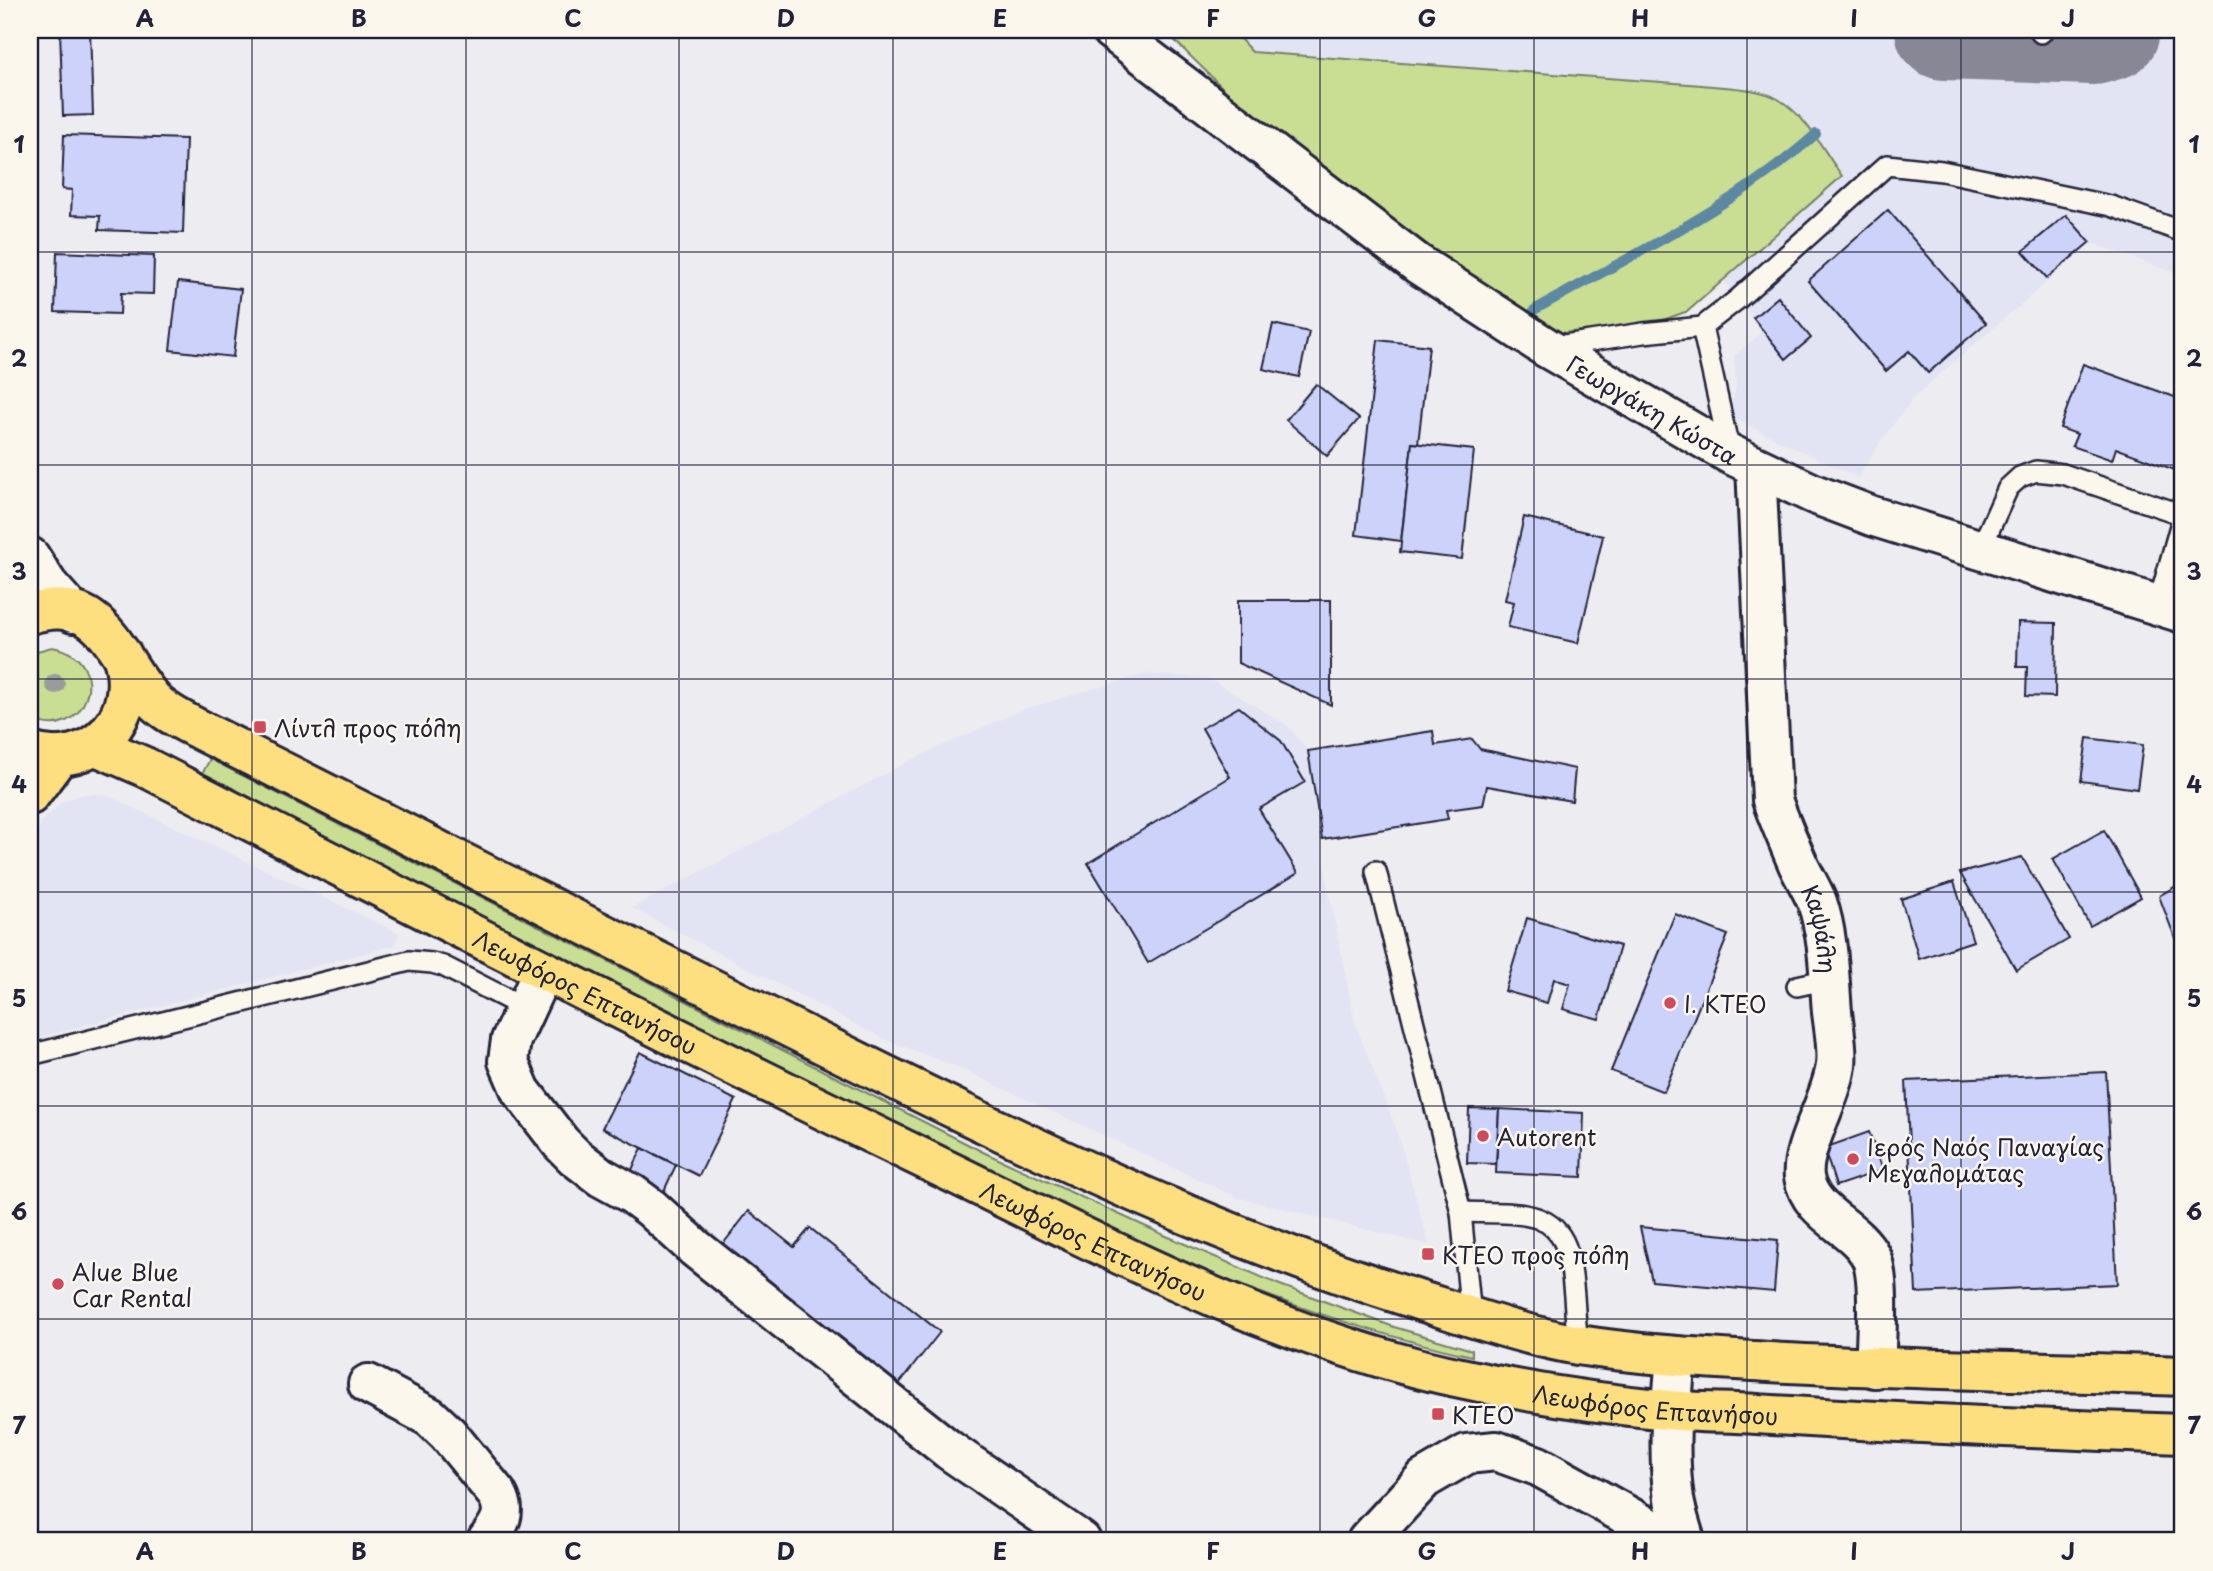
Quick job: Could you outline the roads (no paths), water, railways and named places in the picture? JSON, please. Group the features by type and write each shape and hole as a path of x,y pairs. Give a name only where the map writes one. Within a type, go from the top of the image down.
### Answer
{"main road":[{"path":"30,614 52,610 73,612 88,618 107,632 147,692 169,713 918,1091 1068,1163 1220,1230 1336,1274 1528,1334 1578,1345 1676,1356 1875,1368 2183,1376"},
{"path":"30,796 41,778 44,754 71,755 94,745 108,733 122,711 126,699 127,676 121,653"},
{"name":"Λεωφόρος Επτανήσου","path":"94,745 145,767 777,1088 1119,1253 1298,1330 1407,1365 1493,1385 1671,1410 2183,1434"}],"street":[{"name":"Γεωργάκη Κώστα","path":"1111,30 1418,264 1547,348 1743,461 1814,494 1872,516 2171,609"},
{"name":"Γεωργάκη Κώστα","path":"1130,30 1183,86"},
{"name":"Καψάλη","path":"1743,461 1772,800 1816,900 1825,930 1813,982 1836,1064 1829,1096 1807,1152 1804,1176 1813,1198 1859,1241 1872,1258 1876,1279 1875,1368"},
{"path":"30,557 48,585 73,612"},
{"path":"543,971 511,1040 508,1061 528,1101 575,1157 601,1177 651,1208 695,1248 949,1450 1081,1541"},
{"path":"1676,1356 1671,1410 1671,1459 1674,1500 1685,1541"},
{"path":"368,1384 430,1417 448,1434 497,1494 501,1501 502,1519 487,1541"},
{"path":"1367,1541 1424,1479 1467,1454 1496,1451 1538,1466 1674,1541"}],"lane":[{"path":"1547,348 1702,327 1738,299 1887,165 1942,171 2110,206 2183,232"},
{"path":"1702,327 1743,461"},
{"path":"1980,550 2008,488 2020,477 2036,471 2063,474 2183,515 2171,609"},
{"path":"1376,871 1461,1212 1471,1317"},
{"path":"30,1055 409,961 443,966 525,1008"},
{"path":"1461,1212 1531,1217 1550,1225 1560,1235 1571,1261 1578,1345"}],"waterway":[{"path":"1534,310 1716,208 1784,161 1816,134"}],"place":[{"name":"Λίντλ προς πόλη","path":"260,727"},
{"name":"Ι. ΚΤΕΟ","path":"1670,1003"},
{"name":"Autorent","path":"1483,1136"},
{"name":"Ιερός Ναός Παναγίας Μεγαλομάτας","path":"1853,1159"},
{"name":"ΚΤΕΟ προς πόλη","path":"1428,1254"},
{"name":"Alue Blue Car Rental","path":"58,1284"},
{"name":"ΚΤΕΟ","path":"1438,1414"}]}
